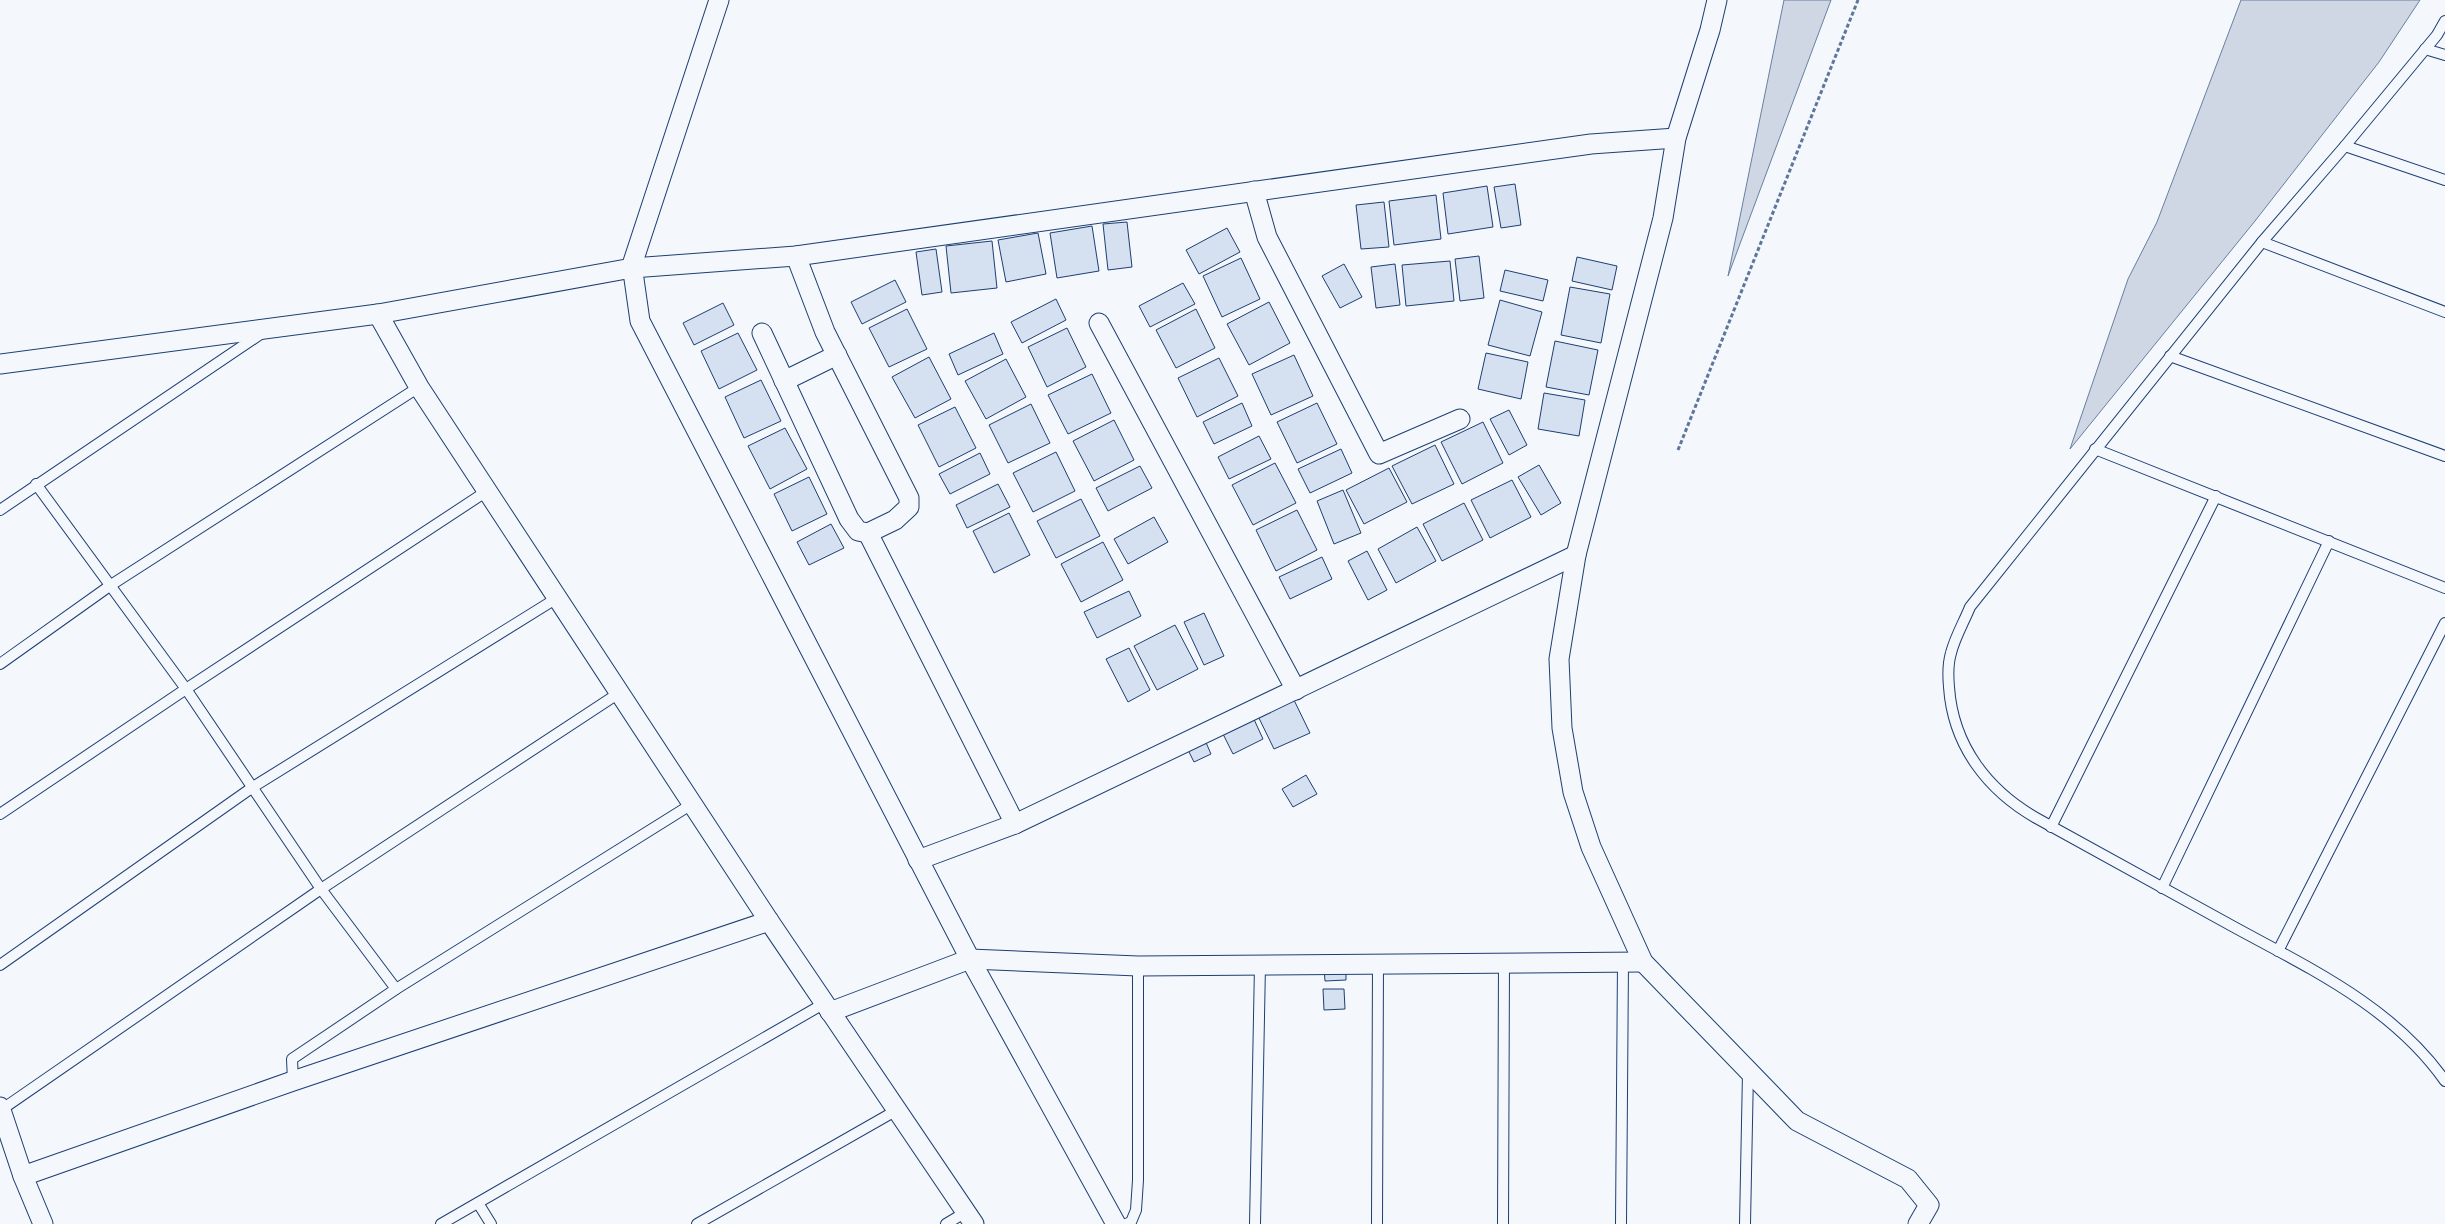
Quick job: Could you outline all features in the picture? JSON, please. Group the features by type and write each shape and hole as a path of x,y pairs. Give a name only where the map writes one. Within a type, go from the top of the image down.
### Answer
{"street":[{"path":"719,0 632,268 640,321 970,959 1116,1224"},
{"path":"1717,0 1710,30 1676,138 1663,218 1576,555 1559,659 1562,728 1573,792 1591,847 1643,962 1797,1121 1908,1179 1929,1205 1918,1224"},
{"path":"0,364 378,314 632,268 796,256 1591,144 1676,138"},
{"path":"1254,192 1267,236 1380,454 1460,419"},
{"path":"762,332 849,519 858,531 868,533 902,514 909,508 909,498 825,332 796,256"},
{"path":"378,314 420,387 557,598 769,921 970,1218"},
{"path":"1100,324 1296,690"},
{"path":"784,381 837,355"},
{"path":"868,533 1015,824"},
{"path":"918,860 1015,824 1576,555"},
{"path":"23,1176 294,1081 769,921"},
{"path":"828,1008 970,959 1138,966 1643,962"},
{"path":"0,1109 23,1176 43,1224"}],"lane":[{"path":"2443,1074 2368,1004 2340,985 2018,808 2001,794 1972,760 1954,719 1948,675 1950,653 1970,607 2262,242 2346,146 2426,49 2445,20"},
{"path":"2426,49 2445,55"},
{"path":"2346,146 2445,180"},
{"path":"2262,242 2445,312"},
{"path":"0,510 269,328"},
{"path":"2170,356 2445,456"},
{"path":"0,664 111,585 420,387"},
{"path":"2095,449 2445,588"},
{"path":"36,484 186,689 321,889 396,989"},
{"path":"0,814 487,491"},
{"path":"2051,827 2216,496"},
{"path":"2162,888 2329,541"},
{"path":"0,966 253,787 557,598"},
{"path":"2278,951 2445,623"},
{"path":"0,1109 321,889 620,693"},
{"path":"294,1081 292,1060 396,989 692,804"},
{"path":"1621,1224 1623,962"},
{"path":"1377,1224 1378,964"},
{"path":"1503,1224 1504,964"},
{"path":"1255,1224 1260,965"},
{"path":"1126,1224 1131,1222 1136,1210 1138,1180 1138,966"},
{"path":"441,1224 828,1008"},
{"path":"1745,1224 1748,1071"},
{"path":"697,1224 897,1110"},
{"path":"478,1203 490,1224"},
{"path":"946,1224 970,1218"}],"path":[{"path":"1678,450 1858,0"}],"shaded area":[{"path":"1784,0 1831,0 1728,276"},
{"path":"2241,0 2420,0 2379,62 2255,221 2070,449 2128,279 2157,222"}],"building":[{"path":"1515,184 1521,225 1501,228 1494,187"},
{"path":"1487,186 1493,227 1448,234 1443,193"},
{"path":"1436,195 1441,239 1394,245 1389,201"},
{"path":"1384,202 1389,247 1361,249 1356,205"},
{"path":"1127,222 1132,267 1108,270 1103,224"},
{"path":"1092,226 1099,271 1057,278 1050,233"},
{"path":"1227,228 1240,252 1199,274 1186,250"},
{"path":"1038,233 1046,274 1006,282 998,240"},
{"path":"992,241 997,288 951,293 946,246"},
{"path":"936,249 942,292 922,295 916,252"},
{"path":"1479,256 1484,298 1460,301 1455,259"},
{"path":"1577,257 1617,266 1612,290 1572,281"},
{"path":"1241,258 1260,299 1222,317 1203,276"},
{"path":"1450,261 1454,301 1406,306 1402,265"},
{"path":"1344,264 1362,297 1340,308 1322,276"},
{"path":"1395,264 1400,305 1376,308 1371,267"},
{"path":"1505,270 1548,280 1543,301 1500,291"},
{"path":"895,280 906,302 862,324 851,302"},
{"path":"1183,283 1195,304 1150,327 1139,306"},
{"path":"1570,287 1610,294 1601,343 1561,335"},
{"path":"1056,299 1066,320 1022,343 1011,322"},
{"path":"1500,300 1542,312 1530,356 1488,345"},
{"path":"1269,302 1290,343 1249,365 1227,324"},
{"path":"723,303 734,325 694,345 683,323"},
{"path":"907,309 927,349 889,367 869,328"},
{"path":"1196,309 1215,348 1176,368 1156,330"},
{"path":"1067,328 1086,367 1047,387 1028,347"},
{"path":"738,333 757,370 719,389 701,351"},
{"path":"994,333 1003,354 958,375 949,354"},
{"path":"1555,341 1598,350 1589,395 1546,387"},
{"path":"1486,353 1528,362 1521,399 1478,389"},
{"path":"1294,355 1313,396 1271,415 1252,374"},
{"path":"929,357 951,399 915,418 892,377"},
{"path":"1219,358 1238,396 1197,417 1178,378"},
{"path":"1006,359 1026,397 986,419 965,381"},
{"path":"1092,374 1111,413 1068,434 1048,395"},
{"path":"761,380 781,421 744,438 725,397"},
{"path":"1544,393 1585,400 1579,436 1538,429"},
{"path":"1242,403 1252,426 1214,444 1203,422"},
{"path":"1317,403 1337,444 1297,463 1277,422"},
{"path":"1031,404 1050,443 1008,463 989,425"},
{"path":"955,407 976,448 939,467 918,425"},
{"path":"1509,410 1527,445 1509,455 1490,419"},
{"path":"1114,420 1134,460 1094,481 1073,441"},
{"path":"1483,422 1503,463 1462,484 1441,442"},
{"path":"785,428 807,469 770,489 748,446"},
{"path":"1259,436 1271,459 1229,479 1218,457"},
{"path":"1435,445 1454,484 1412,504 1392,466"},
{"path":"1341,449 1352,473 1310,493 1298,469"},
{"path":"1056,452 1075,491 1033,512 1013,473"},
{"path":"980,453 990,474 950,494 939,474"},
{"path":"1275,463 1296,503 1253,525 1232,485"},
{"path":"1539,465 1561,503 1541,515 1518,477"},
{"path":"1140,466 1152,488 1108,511 1096,488"},
{"path":"1389,468 1407,502 1364,524 1346,490"},
{"path":"809,477 827,514 792,531 774,494"},
{"path":"1512,480 1531,517 1490,538 1471,500"},
{"path":"998,484 1010,507 967,528 956,505"},
{"path":"1343,490 1361,533 1334,544 1317,501"},
{"path":"1081,499 1100,536 1056,558 1037,521"},
{"path":"1464,503 1483,540 1442,561 1423,524"},
{"path":"1297,510 1317,550 1276,571 1256,530"},
{"path":"1009,513 1030,555 994,573 973,531"},
{"path":"1154,517 1168,542 1128,564 1114,539"},
{"path":"831,524 844,548 809,565 797,542"},
{"path":"1417,527 1436,561 1396,583 1378,549"},
{"path":"1103,542 1123,580 1081,602 1061,564"},
{"path":"1367,551 1387,590 1368,600 1348,561"},
{"path":"1322,557 1332,579 1290,599 1279,577"},
{"path":"1129,591 1141,616 1097,638 1084,612"},
{"path":"1204,613 1224,656 1204,665 1184,622"},
{"path":"1175,625 1198,669 1157,690 1134,646"},
{"path":"1129,648 1150,690 1128,702 1106,659"},
{"path":"1292,696 1310,733 1274,749 1256,712"},
{"path":"1252,715 1263,739 1233,754 1221,730"},
{"path":"1204,738 1211,754 1194,762 1186,746"},
{"path":"1306,775 1317,794 1293,807 1282,789"},
{"path":"1324,968 1346,968 1346,980 1325,981"},
{"path":"1323,989 1344,989 1345,1009 1324,1010"}]}
